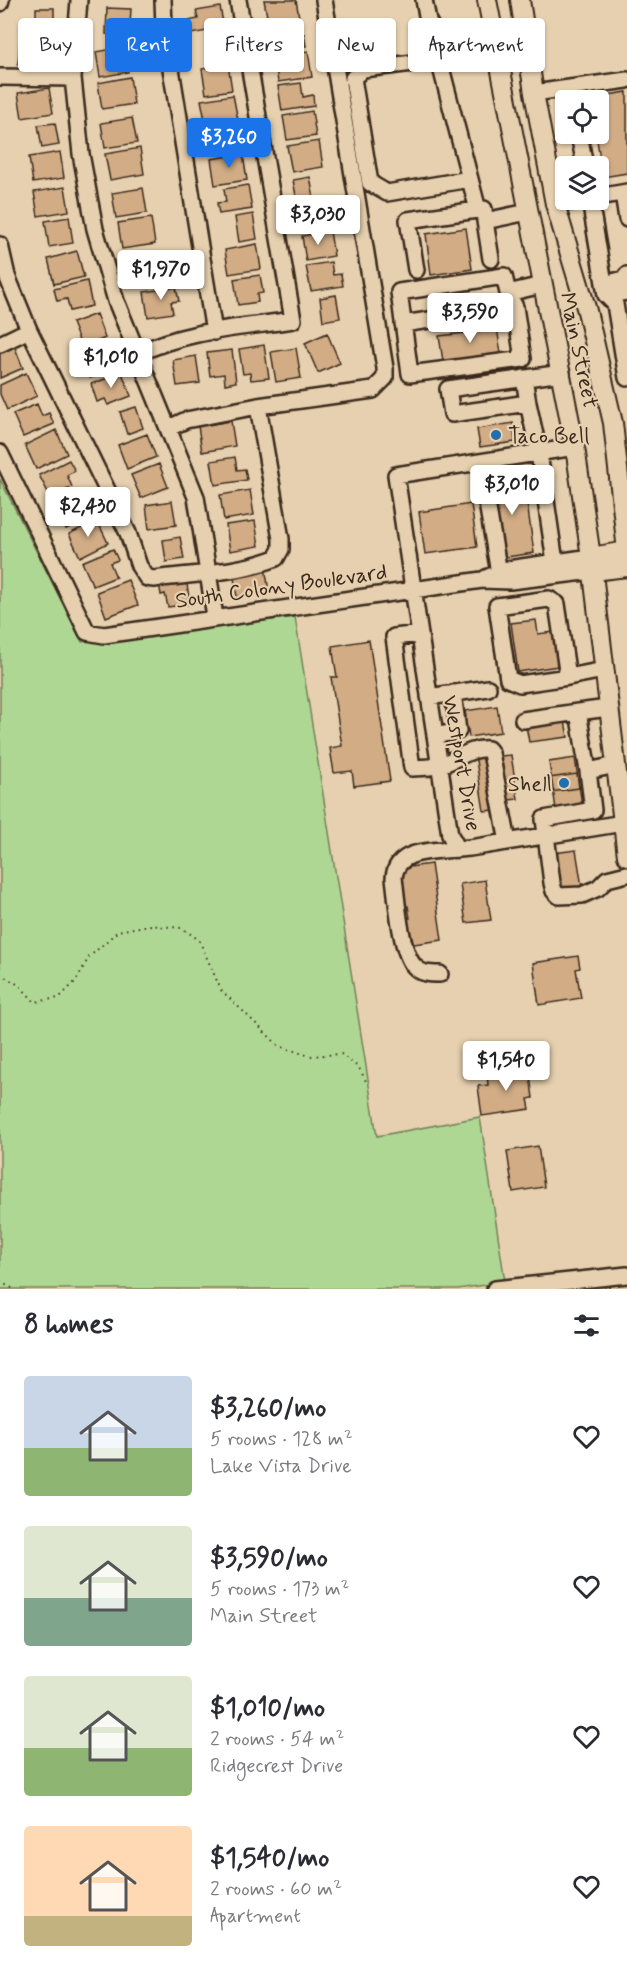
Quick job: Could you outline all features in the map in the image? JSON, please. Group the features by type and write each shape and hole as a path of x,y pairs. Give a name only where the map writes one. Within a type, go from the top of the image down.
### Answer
{"main road":[{"name":"Main Street","path":"487,0 575,447 592,564 627,856"},
{"name":"Main Street","path":"520,0 534,93 555,204"},
{"path":"528,212 555,204"},
{"name":"Main Street","path":"557,210 620,422 627,551"},
{"name":"South Colony Boulevard","path":"592,564 627,551"},
{"name":"South Colony Boulevard","path":"592,564 627,567"}],"street":[{"path":"79,0 73,78 81,154 94,230 116,302 196,498 215,618"},
{"path":"163,0 164,26 214,332"},
{"path":"138,354 158,344 180,338 293,320 238,0"},
{"path":"169,428 186,420 258,406 373,390 385,378 324,0"},
{"path":"424,0 427,18"},
{"path":"408,64 363,69 353,78 370,183 387,193 470,179"},
{"path":"442,72 470,179 482,215 491,259"},
{"path":"0,77 73,78"},
{"path":"588,90 627,80"},
{"path":"534,93 555,94"},
{"path":"609,195 625,193 627,219"},
{"path":"592,210 606,290 615,304 623,326 627,378"},
{"path":"416,270 408,220 528,212"},
{"path":"0,245 7,276 29,330 128,533 139,566 147,578 208,572 263,563 276,558 281,549 281,539 258,406"},
{"path":"606,290 627,275"},
{"path":"523,359 410,374 399,292 504,276 508,293 515,307 526,378 528,403 539,453 555,562"},
{"path":"508,293 542,285"},
{"path":"606,290 627,292"},
{"path":"403,324 515,307"},
{"path":"0,344 29,330"},
{"path":"528,403 452,414 448,389 562,373"},
{"path":"575,447 480,462 492,578 508,679 520,684 604,670"},
{"name":"South Colony Boulevard","path":"0,453 87,632 104,635 492,578 510,581 592,564"},
{"name":"Westport Drive","path":"480,462 396,475 450,835 458,849 623,823"},
{"name":"South Colony Boulevard","path":"492,578 508,569 555,562 592,564"},
{"path":"497,606 549,599 557,604 568,677"},
{"path":"420,634 394,637 412,768 439,766 462,755 489,749 492,753 508,842"},
{"path":"429,697 488,688"},
{"path":"435,736 458,731 453,693"},
{"path":"523,720 608,708"},
{"path":"578,712 593,810 544,819 554,891 559,896 582,895 598,888 607,879 627,874"},
{"path":"588,771 616,765"},
{"path":"440,974 425,974 414,966 408,954 401,927 394,869 399,862 410,855 427,851 458,849"},
{"path":"495,1289 627,1275"}],"path":[{"path":"0,974 19,985 35,1002 59,998 76,981 89,957 118,931 149,925 182,928 199,940 221,990 279,1046 310,1056 341,1053 359,1068 367,1083"},
{"path":"0,1282 14,1289"}],"green space":[{"path":"0,479 82,642 295,617 377,1136 480,1117 505,1282 458,1289 0,1289"}],"building":[{"path":"264,0 296,0 299,17 267,18"},
{"path":"220,7 222,18 204,18 204,32 192,34 192,20 198,19 196,11"},
{"path":"36,8 54,8 54,18 36,18"},
{"path":"107,8 131,9 130,18 107,18"},
{"path":"105,50 105,72 128,72 100,77 96,52"},
{"path":"308,51 312,77 278,82 276,72 304,72 304,52"},
{"path":"202,69 204,69 204,72 229,72 232,90 206,94"},
{"path":"130,77 134,104 102,109 98,83"},
{"path":"301,83 303,97 313,95 314,106 282,111 278,86"},
{"path":"49,88 53,113 22,118 18,93"},
{"path":"627,92 627,173 609,176 609,156 600,156 598,144 609,144 609,95"},
{"path":"233,95 238,120 206,125 201,100"},
{"path":"312,111 316,136 287,140 283,116"},
{"path":"132,118 137,143 105,148 101,123"},
{"path":"55,123 59,145 42,148 38,125"},
{"path":"239,128 242,150 223,153 220,131"},
{"path":"319,141 323,167 292,172 287,146"},
{"path":"140,148 144,174 110,180 105,154"},
{"path":"60,152 64,178 33,183 29,157"},
{"path":"243,154 247,180 215,185 211,159"},
{"path":"310,177 314,199 297,201 293,180"},
{"path":"248,185 252,209 219,214 217,203 226,202 224,189"},
{"path":"65,187 69,211 38,216 34,192"},
{"path":"143,188 147,213 116,218 112,193"},
{"path":"320,203 322,216 331,214 333,226 301,231 297,206"},
{"path":"253,214 257,239 239,242 235,217"},
{"path":"69,217 73,243 49,247 45,221"},
{"path":"151,218 155,244 122,249 118,223"},
{"path":"466,228 472,269 431,275 426,234"},
{"path":"330,231 334,256 306,261 302,236"},
{"path":"257,244 261,269 229,274 225,250"},
{"path":"77,251 84,277 54,284 48,259"},
{"path":"161,255 165,282 134,287 130,260"},
{"path":"331,262 333,275 341,274 343,286 311,291 306,266"},
{"path":"260,275 263,293 257,294 258,302 238,305 234,279"},
{"path":"87,281 92,306 70,311 67,299 57,301 54,289"},
{"path":"176,287 179,301 171,302 173,313 148,317 144,292"},
{"path":"336,295 340,318 323,321 320,298"},
{"path":"96,314 105,338 82,348 72,323"},
{"path":"475,327 478,331 497,328 501,353 443,361 439,336 465,333 468,328"},
{"path":"327,333 340,363 318,373 305,343"},
{"path":"109,342 119,366 90,378 81,354"},
{"path":"14,345 23,368 0,378 0,351"},
{"path":"264,345 269,378 251,380 250,373 243,374 239,349"},
{"path":"296,348 301,378 276,382 271,352"},
{"path":"232,350 236,382 225,384 224,374 210,376 207,353"},
{"path":"196,356 200,383 177,386 173,360"},
{"path":"26,373 37,396 7,410 0,394 0,385"},
{"path":"122,373 131,396 108,405 105,399 97,402 91,384"},
{"path":"37,404 42,416 49,413 54,424 23,437 13,414"},
{"path":"136,407 143,428 127,434 120,412"},
{"path":"231,421 235,446 202,452 198,426"},
{"name":"Taco Bell","path":"513,423 515,442 480,447 477,429"},
{"path":"56,430 67,454 36,469 25,445"},
{"path":"147,434 156,457 127,469 118,445"},
{"path":"235,457 237,470 245,469 247,480 215,485 211,461"},
{"path":"69,460 75,471 67,475 72,487 51,498 39,475"},
{"path":"159,464 168,487 141,498 131,475"},
{"path":"523,474 534,553 500,558 489,479"},
{"path":"250,490 254,515 224,520 220,495"},
{"path":"78,496 83,506 90,503 96,515 66,529 55,506"},
{"path":"172,501 176,525 149,529 146,505"},
{"path":"471,504 477,547 425,554 419,512"},
{"path":"97,520 108,543 80,557 69,534"},
{"path":"255,521 259,546 230,551 226,525"},
{"path":"180,537 184,559 166,562 163,540"},
{"path":"113,549 118,560 110,563 116,577 93,586 82,562"},
{"path":"265,566 269,592 237,597 233,571"},
{"path":"186,578 190,604 168,607 165,594 161,595 159,582"},
{"path":"128,580 138,605 106,617 97,592"},
{"path":"536,620 538,634 553,632 558,666 518,672 511,623"},
{"path":"369,640 390,781 354,786 352,771 334,773 330,748 342,746 331,677 337,677 332,646"},
{"path":"497,706 501,732 469,737 468,730 463,731 461,718 466,717 465,711"},
{"path":"565,721 568,737 529,742 526,726"},
{"path":"485,753 495,810 484,811 475,754"},
{"path":"511,755 518,799 508,800 501,756"},
{"path":"575,758 582,805 556,809 549,762"},
{"name":"Shell","path":"577,774 579,788 551,792 549,778"},
{"path":"576,850 582,887 560,890 554,853"},
{"path":"431,864 442,940 407,945 403,919 410,918 408,906 401,907 395,869"},
{"path":"485,880 491,920 466,923 460,884"},
{"path":"578,956 580,968 576,969 581,998 539,1005 533,963"},
{"path":"529,1068 533,1098 528,1099 530,1109 482,1116 478,1086 488,1085 487,1074"},
{"path":"538,1146 544,1187 513,1192 507,1151"}],"place":[{"name":"Taco Bell","path":"496,435"},
{"name":"Shell","path":"564,783"}]}
